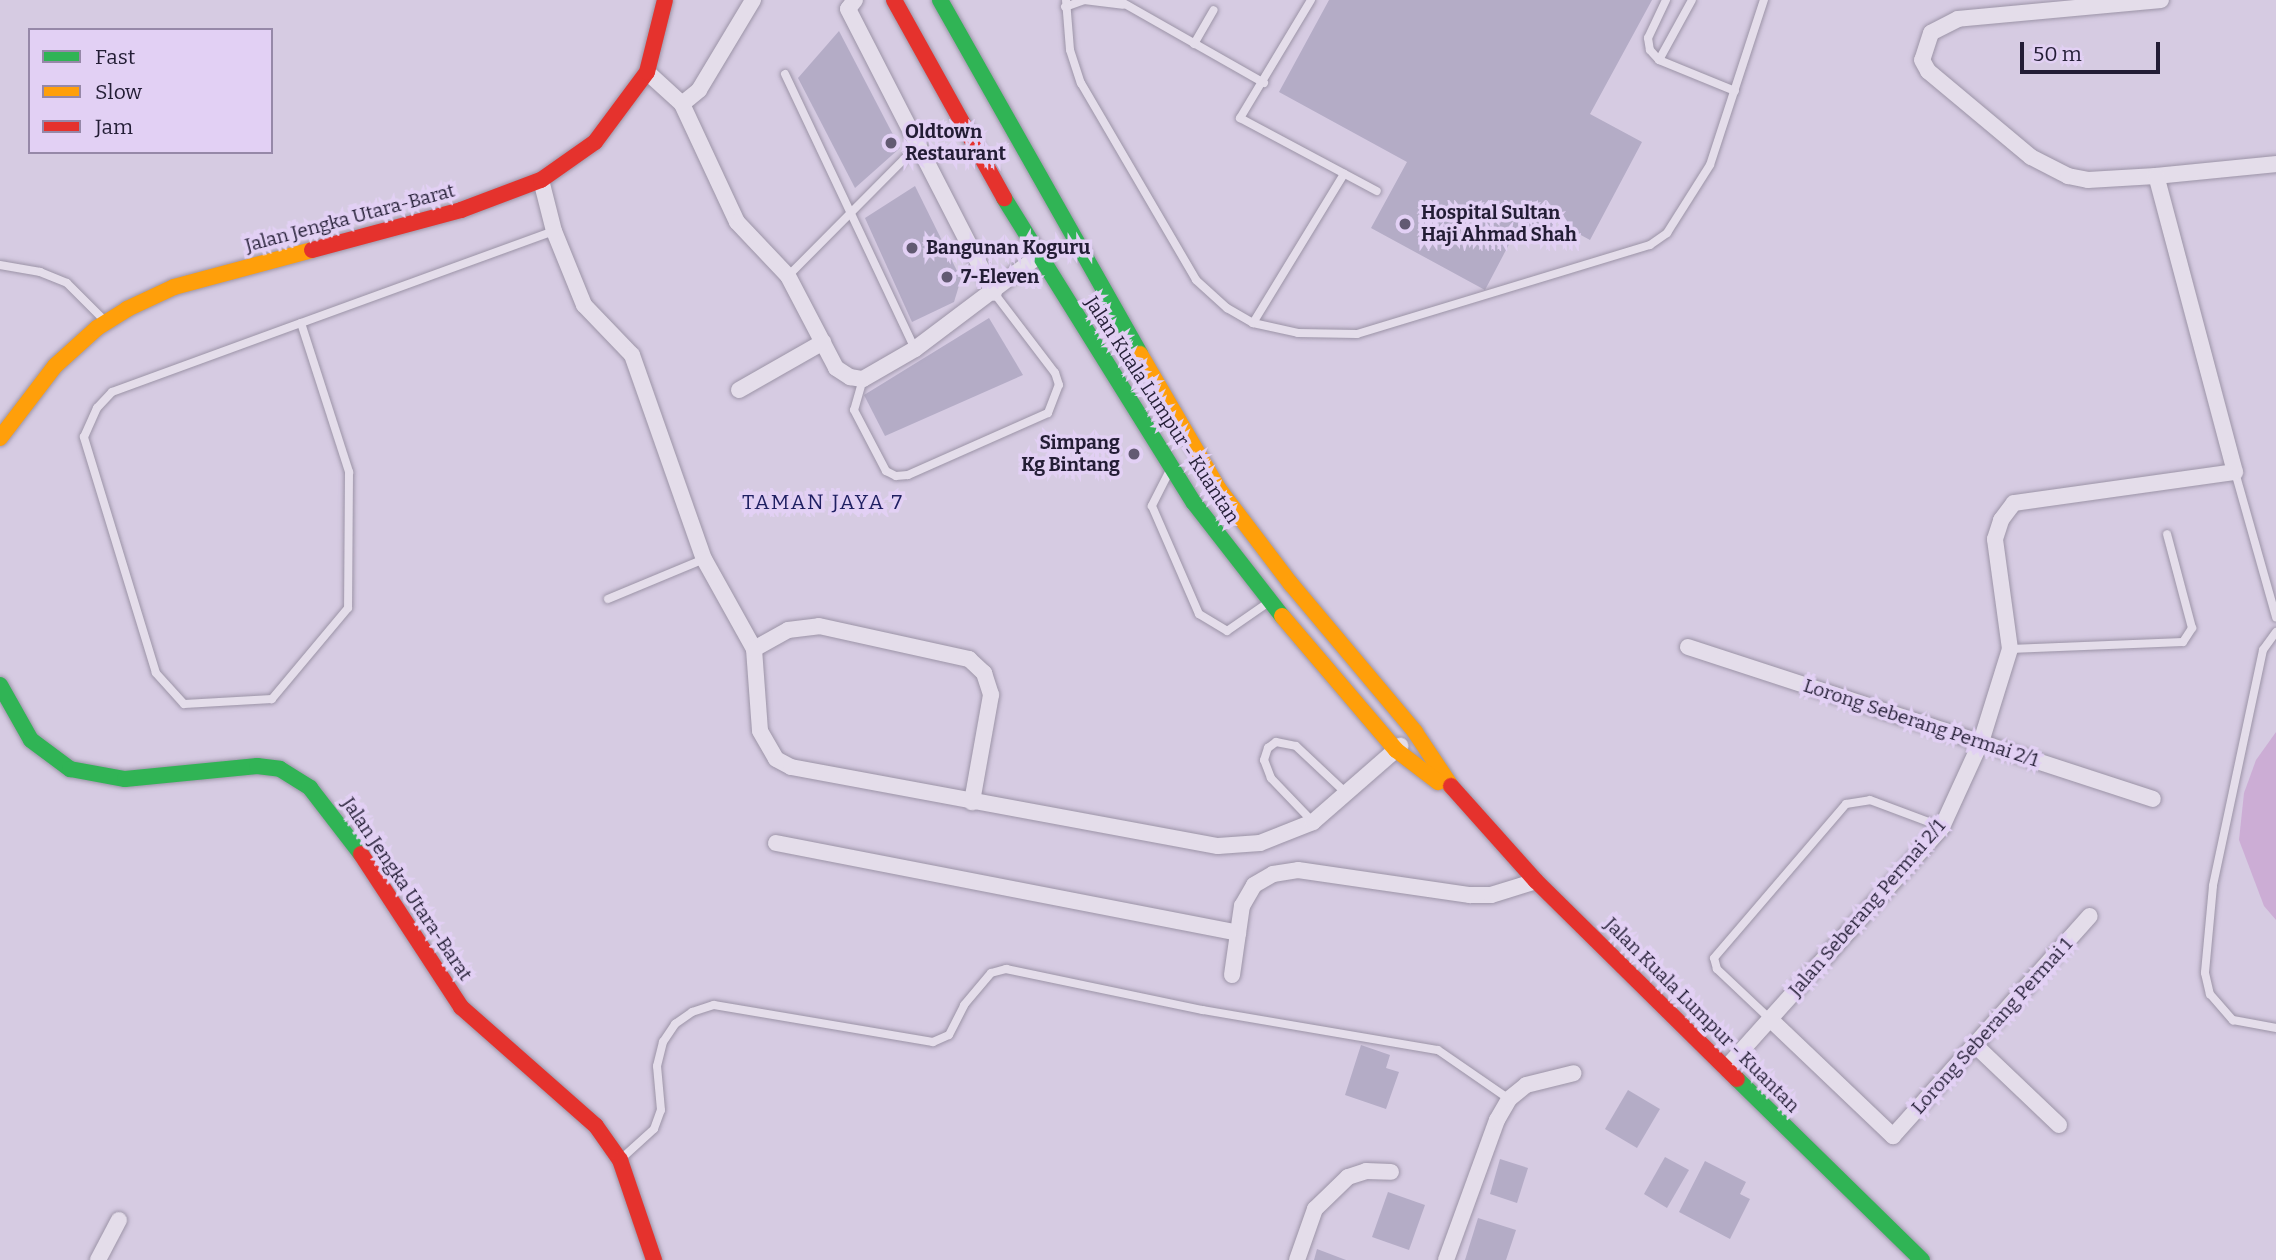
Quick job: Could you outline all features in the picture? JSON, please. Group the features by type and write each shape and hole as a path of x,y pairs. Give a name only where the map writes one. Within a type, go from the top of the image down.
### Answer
{"main road":[{"name":"Jalan Jengka Utara-Barat","path":"0,438 55,366 106,322 174,287 461,210 541,180 595,142 647,72 666,0"},
{"name":"Jalan Kuala Lumpur - Kuantan","path":"894,0 1037,257 1171,468 1269,602 1396,750 1457,796"},
{"name":"Jalan Kuala Lumpur - Kuantan","path":"940,0 997,105 1218,488 1415,732 1457,796 1536,881 1922,1260"},
{"path":"958,0 997,105"},
{"name":"Jalan Jengka Utara-Barat","path":"0,685 32,740 70,769 125,779 257,766 295,776 332,814 361,853 461,1007 596,1126 620,1160 654,1260"}],"street":[{"path":"682,104 699,90 753,0"},
{"path":"855,0 848,9 920,143 994,293"},
{"path":"2161,0 1958,19 1936,29 1924,45 1922,60 1928,71 2031,158 2088,180 2276,164"},
{"path":"647,72 682,104 737,222 788,276 835,368 863,379 915,349 994,293 1037,257"},
{"path":"2156,176 2235,472"},
{"path":"541,180 554,231 584,305 632,355 704,558 754,649 760,731 776,759 791,767 1218,846 1260,843 1314,822 1348,795 1415,732"},
{"path":"739,390 822,342"},
{"name":"Jalan Seberang Permai 2/1","path":"1726,1068 1941,827 1981,742 2010,649 1995,539 2001,520 2014,503 2235,472"},
{"path":"754,649 788,629 819,626 969,659 984,673 991,695 972,802"},
{"name":"Lorong Seberang Permai 2/1","path":"1688,647 2153,799"},
{"path":"776,843 1238,933"},
{"path":"1232,975 1242,906 1254,885 1273,874 1298,870 1469,895 1491,895 1536,881"},
{"name":"Lorong Seberang Permai 1","path":"1770,1019 1893,1136 2090,916"},
{"path":"1975,1045 2059,1125"},
{"path":"1446,1260 1497,1120 1509,1099 1526,1086 1574,1073"},
{"path":"1297,1260 1315,1209 1348,1177 1366,1171 1391,1172"},
{"path":"99,1260 119,1220"}],"lane":[{"path":"1264,83 1122,3 1084,0 1066,4 1070,50 1082,83 1196,280 1227,308 1253,323 1298,333 1357,334 1650,245 1667,233 1710,165 1764,0"},
{"path":"1311,0 1264,83 1240,118 1377,191"},
{"path":"1666,0 1648,38 1650,50 1660,60 1734,91"},
{"path":"1660,60 1692,0"},
{"path":"1194,44 1214,10"},
{"path":"785,74 915,349"},
{"path":"788,276 920,143"},
{"path":"1253,323 1345,174"},
{"path":"301,323 349,472 348,608 272,699 184,704 156,673 84,437 97,408 112,392 301,323 554,231"},
{"path":"0,265 40,272 67,283 106,322"},
{"path":"863,379 854,410 886,471 896,476 908,475 1048,413 1059,385 1055,373 994,293"},
{"path":"1171,468 1152,506 1199,614 1227,631 1269,602"},
{"path":"2235,472 2276,617"},
{"path":"2010,649 2183,642 2192,628 2167,534"},
{"path":"608,599 704,558"},
{"path":"2276,632 2263,650 2213,886 2204,973 2210,994 2233,1020 2276,1028"},
{"path":"1314,822 1270,778 1264,760 1268,748 1276,742 1296,746 1348,795"},
{"path":"1770,1019 1717,969 1714,958 1846,804 1870,800 1941,827"},
{"path":"620,1160 654,1129 661,1110 657,1066 663,1042 675,1024 692,1012 714,1006 933,1042 949,1035 964,1005 991,972 1006,969 1203,1010 1438,1050 1509,1099"}],"shaded area":[{"path":"2276,732 2276,920 2264,906 2239,840 2244,793 2256,760"}],"building":[{"path":"1329,0 1652,0 1590,114 1642,142 1590,240 1555,221 1543,245 1516,231 1485,290 1371,228 1407,162 1279,92"},
{"path":"839,31 900,148 855,188 798,78"},
{"name":"Bangunan Koguru","path":"915,186 961,279 954,302 912,322 865,218"},
{"path":"989,318 1023,375 885,436 864,395"},
{"path":"1361,1045 1390,1055 1386,1068 1399,1072 1386,1109 1345,1095"},
{"path":"1628,1090 1660,1109 1637,1148 1605,1129"},
{"path":"1665,1157 1689,1170 1667,1208 1644,1194"},
{"path":"1500,1159 1528,1168 1517,1203 1490,1194"},
{"path":"1705,1161 1746,1182 1740,1194 1750,1199 1730,1239 1679,1212"},
{"path":"1388,1192 1425,1205 1409,1250 1372,1237"},
{"path":"1478,1218 1516,1230 1506,1260 1465,1260"},
{"path":"1317,1249 1346,1260 1314,1260"}],"traffic: fast":[{"path":"940,0 1140,354"},
{"path":"1004,198 1194,503 1282,616"},
{"path":"0,685 31,740 70,769 125,779 257,766 280,769 310,788 361,854"},
{"path":"1737,1079 1922,1260"}],"traffic: slow":[{"path":"0,438 55,366 97,328 127,309 174,287 312,250"},
{"path":"1140,354 1218,488 1291,584 1415,732 1451,786"},
{"path":"1282,616 1396,750 1438,782"}],"traffic: jam":[{"path":"312,250 461,210 541,180 595,142 647,72 665,0"},
{"path":"894,0 1004,198"},
{"path":"1451,786 1536,881 1737,1079"},
{"path":"361,854 461,1007 596,1126 620,1160 654,1260"}],"place":[{"name":"Oldtown Restaurant","path":"891,143"},
{"name":"Hospital Sultan Haji Ahmad Shah","path":"1405,224"},
{"name":"Bangunan Koguru","path":"912,248"},
{"name":"7-Eleven","path":"947,277"},
{"name":"Simpang Kg Bintang","path":"1134,454"}],"district":[{"name":"TAMAN JAYA 7","path":"823,502"}]}
